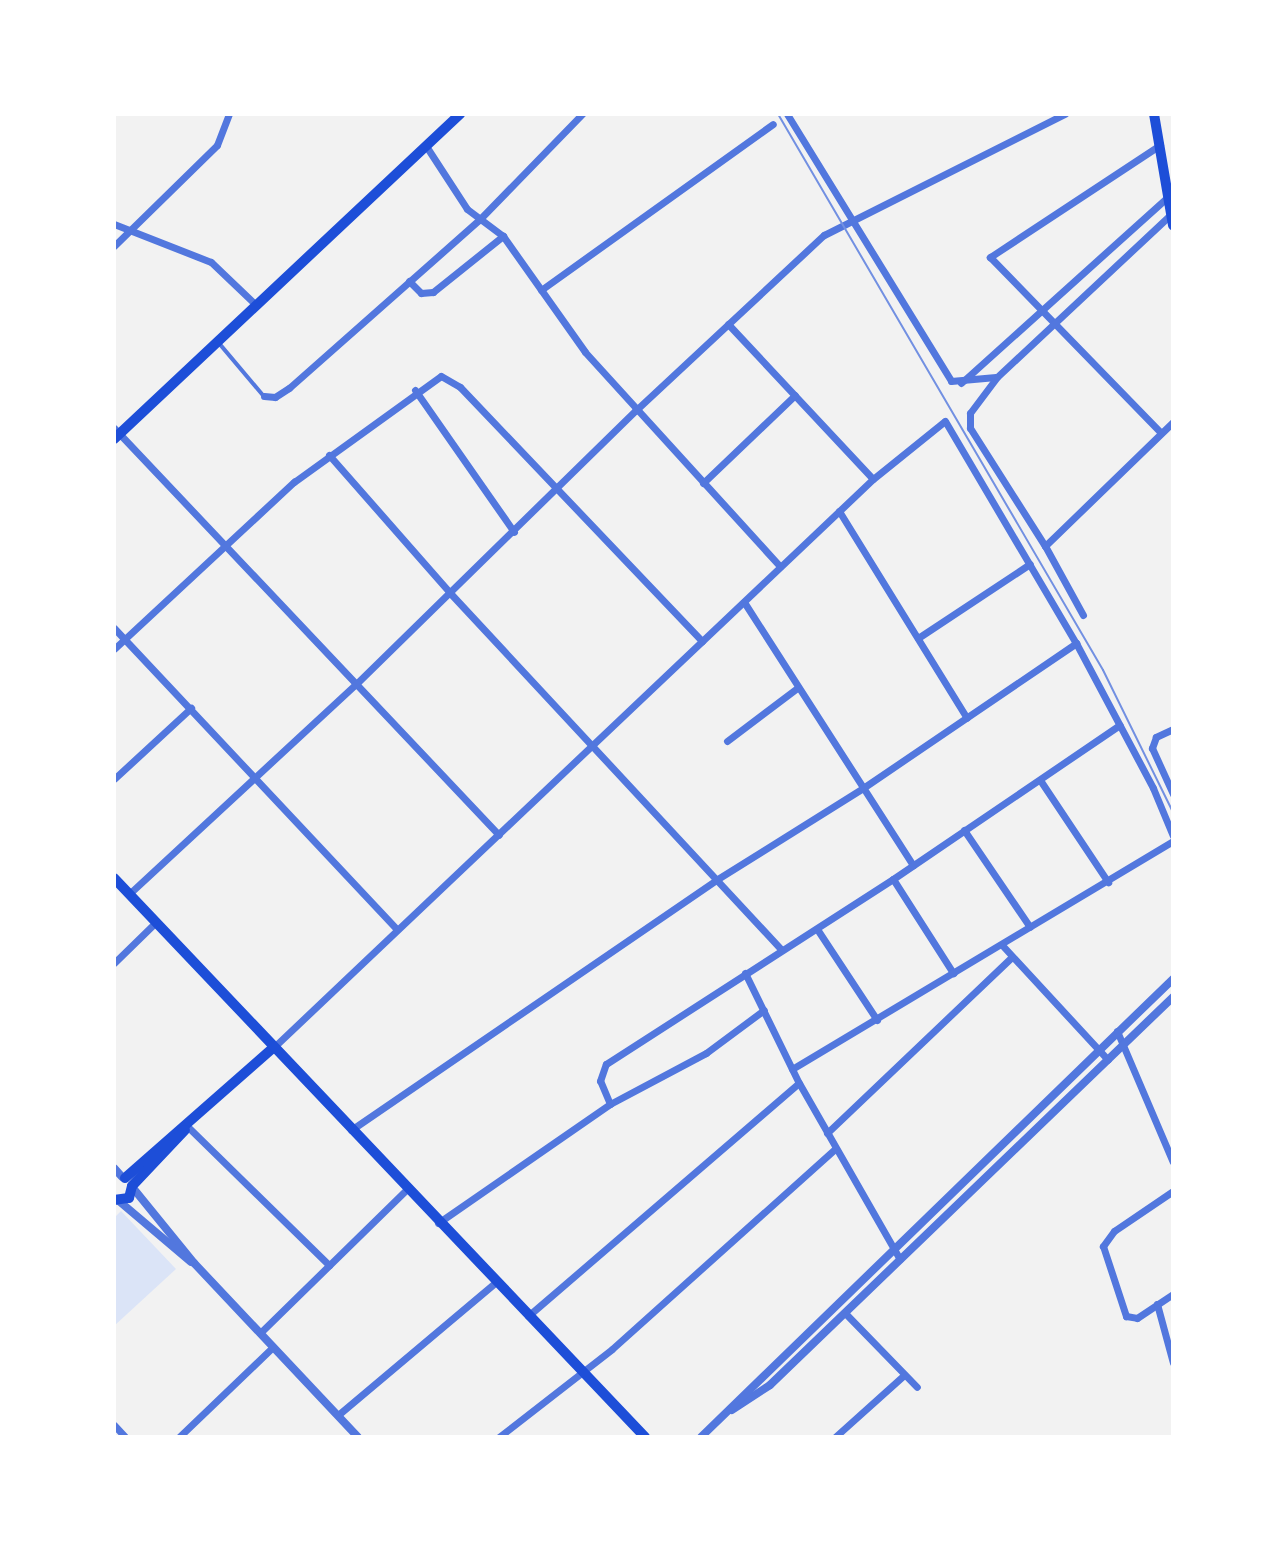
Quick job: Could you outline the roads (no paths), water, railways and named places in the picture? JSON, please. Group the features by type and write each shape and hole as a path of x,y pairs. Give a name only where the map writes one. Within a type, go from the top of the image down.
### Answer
{"main road":[{"path":"116,433 460,114"},
{"path":"1154,114 1170,193 1172,220"},
{"path":"114,878 438,1224 645,1437"},
{"path":"115,1201 129,1198 125,1181 274,1047"}],"street":[{"path":"114,246 217,145 229,114"},
{"path":"264,396 275,397 289,388 480,220 582,114"},
{"path":"787,114 951,381 961,383 997,377"},
{"path":"129,894 451,594 635,411 824,235 1065,114"},
{"path":"541,290 773,124"},
{"path":"1160,145 990,257 1041,314 1161,433"},
{"path":"426,146 467,209 503,236 585,352 635,411 780,566"},
{"path":"961,383 1041,314 1170,193"},
{"path":"1083,615 1045,546 970,428 970,413 997,377 1172,220"},
{"path":"114,224 211,262 256,305"},
{"path":"409,281 421,293 433,292 503,236"},
{"path":"728,324 873,479"},
{"path":"114,649 223,545 329,455 415,390 433,379 447,377 460,387 555,490 702,641"},
{"path":"415,390 514,531"},
{"path":"703,483 795,395"},
{"path":"274,1047 873,479 945,421 1076,643 1120,725 1173,838 1108,882 792,1069"},
{"path":"1045,546 1173,422"},
{"path":"116,433 499,835"},
{"path":"329,455 451,594 782,950"},
{"path":"839,511 967,718"},
{"path":"918,638 1030,564"},
{"path":"744,602 913,865"},
{"path":"114,628 397,929"},
{"path":"351,1130 716,880 863,788 1076,643"},
{"path":"727,741 797,688"},
{"path":"114,779 191,708"},
{"path":"610,1104 600,1081 606,1064 817,929 1120,725"},
{"path":"1173,729 1156,737 1152,748 1173,794"},
{"path":"1041,780 1108,882"},
{"path":"964,830 1030,927"},
{"path":"892,879 953,973"},
{"path":"114,963 156,922"},
{"path":"817,929 877,1020"},
{"path":"1002,945 1108,1060"},
{"path":"827,1133 1012,957"},
{"path":"745,973 799,1083 900,1259"},
{"path":"701,1437 1173,979"},
{"path":"727,1413 770,1385 1173,997"},
{"path":"438,1224 610,1104 706,1053 764,1010"},
{"path":"1117,1031 1173,1162"},
{"path":"528,1316 799,1083"},
{"path":"187,1126 329,1265"},
{"path":"499,1437 583,1372 835,1149"},
{"path":"114,1168 194,1263 338,1415 353,1436"},
{"path":"260,1333 406,1190"},
{"path":"1173,1192 1114,1231 1103,1246 1122,1311 1137,1318 1173,1294"},
{"path":"115,1201 194,1263"},
{"path":"338,1415 495,1283"},
{"path":"1157,1304 1173,1363"},
{"path":"845,1313 917,1387"},
{"path":"179,1437 273,1347"},
{"path":"835,1437 904,1375"},
{"path":"114,1425 125,1437"},
{"path":"510,1429 518,1437"}],"lane":[{"path":"218,341 264,396"}],"tram line":[{"path":"778,114 1103,670 1173,812"}]}
